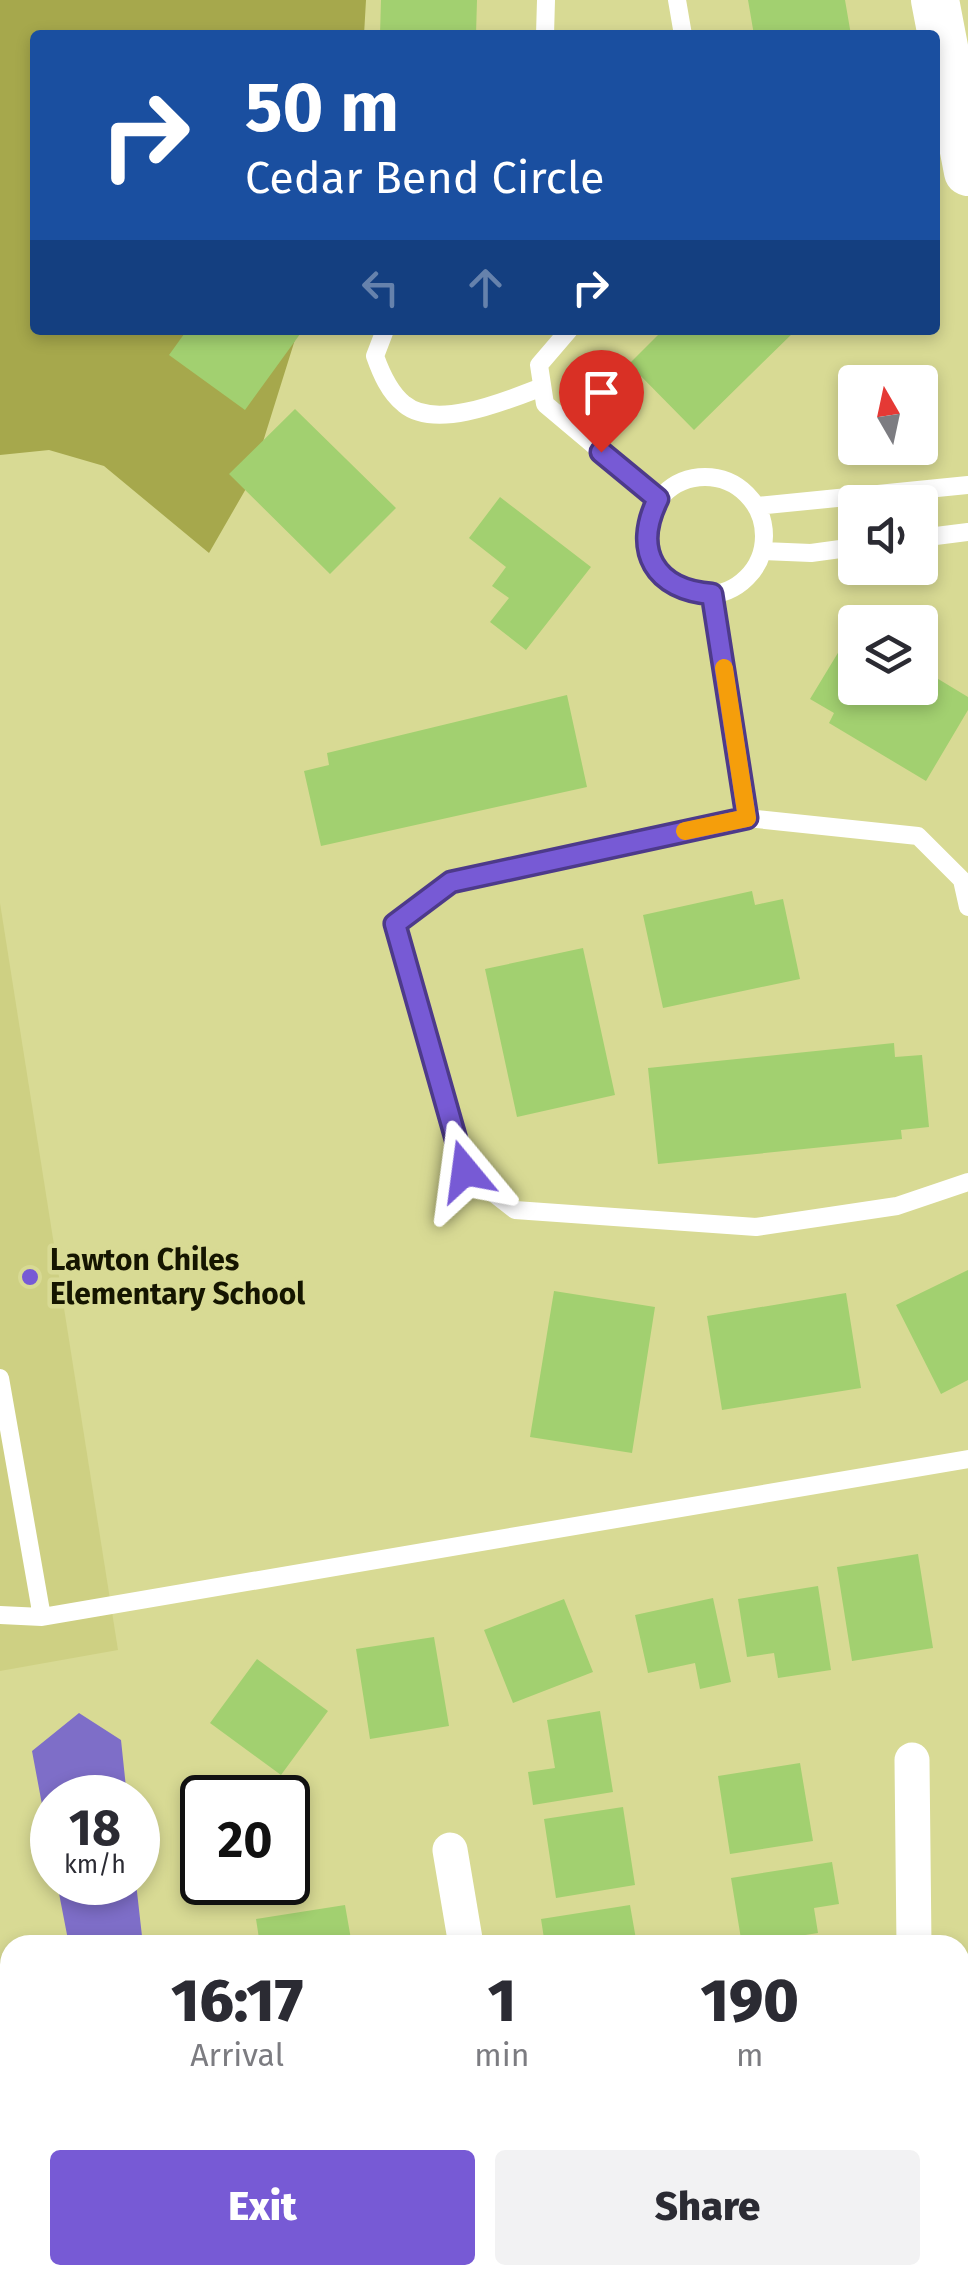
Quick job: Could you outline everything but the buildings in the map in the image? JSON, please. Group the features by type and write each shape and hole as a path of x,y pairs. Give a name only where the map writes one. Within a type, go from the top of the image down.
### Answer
{"street":[{"path":"936,0 968,172"},
{"path":"912,1760 914,1935"},
{"path":"450,1850 464,1935"}],"lane":[{"path":"546,0 546,30"},
{"path":"677,0 682,30"},
{"path":"382,335 375,356 384,380 406,406 440,415 492,406 542,387"},
{"path":"565,335 539,365 545,404 658,499"},
{"path":"698,477 721,478 742,489 757,506 764,528 763,552 752,572 734,587 712,594 689,592 668,582 653,565 646,542 648,520 658,499 676,484 698,477"},
{"path":"938,489 968,485"},
{"path":"757,506 838,501"},
{"path":"938,536 968,532"},
{"path":"763,552 838,549"},
{"path":"712,594 747,818"},
{"path":"968,907 962,880 918,836 747,818 451,882 395,924 465,1171 515,1210 756,1227 896,1206 968,1182"},
{"path":"0,1378 5,1434 42,1617"},
{"path":"0,1614 42,1617 968,1458"}],"shaded area":[{"path":"0,0 366,0 364,30 30,30 30,335 296,335 251,480 209,553 104,466 49,450 0,455"},
{"name":"Lawton Chiles Elementary School","path":"0,903 118,1650 0,1671"},
{"path":"79,1713 121,1740 125,1775 36,1775 32,1751"},
{"path":"61,1905 138,1905 142,1935 67,1935"}],"slow traffic":[{"path":"685,831 747,818 724,668"}],"place":[{"name":"Lawton Chiles Elementary School","path":"30,1277"}],"route":[{"path":"465,1171 395,924 451,882 747,818 712,594 689,592 668,582 653,565 646,542 648,520 658,499 601,452"}]}
